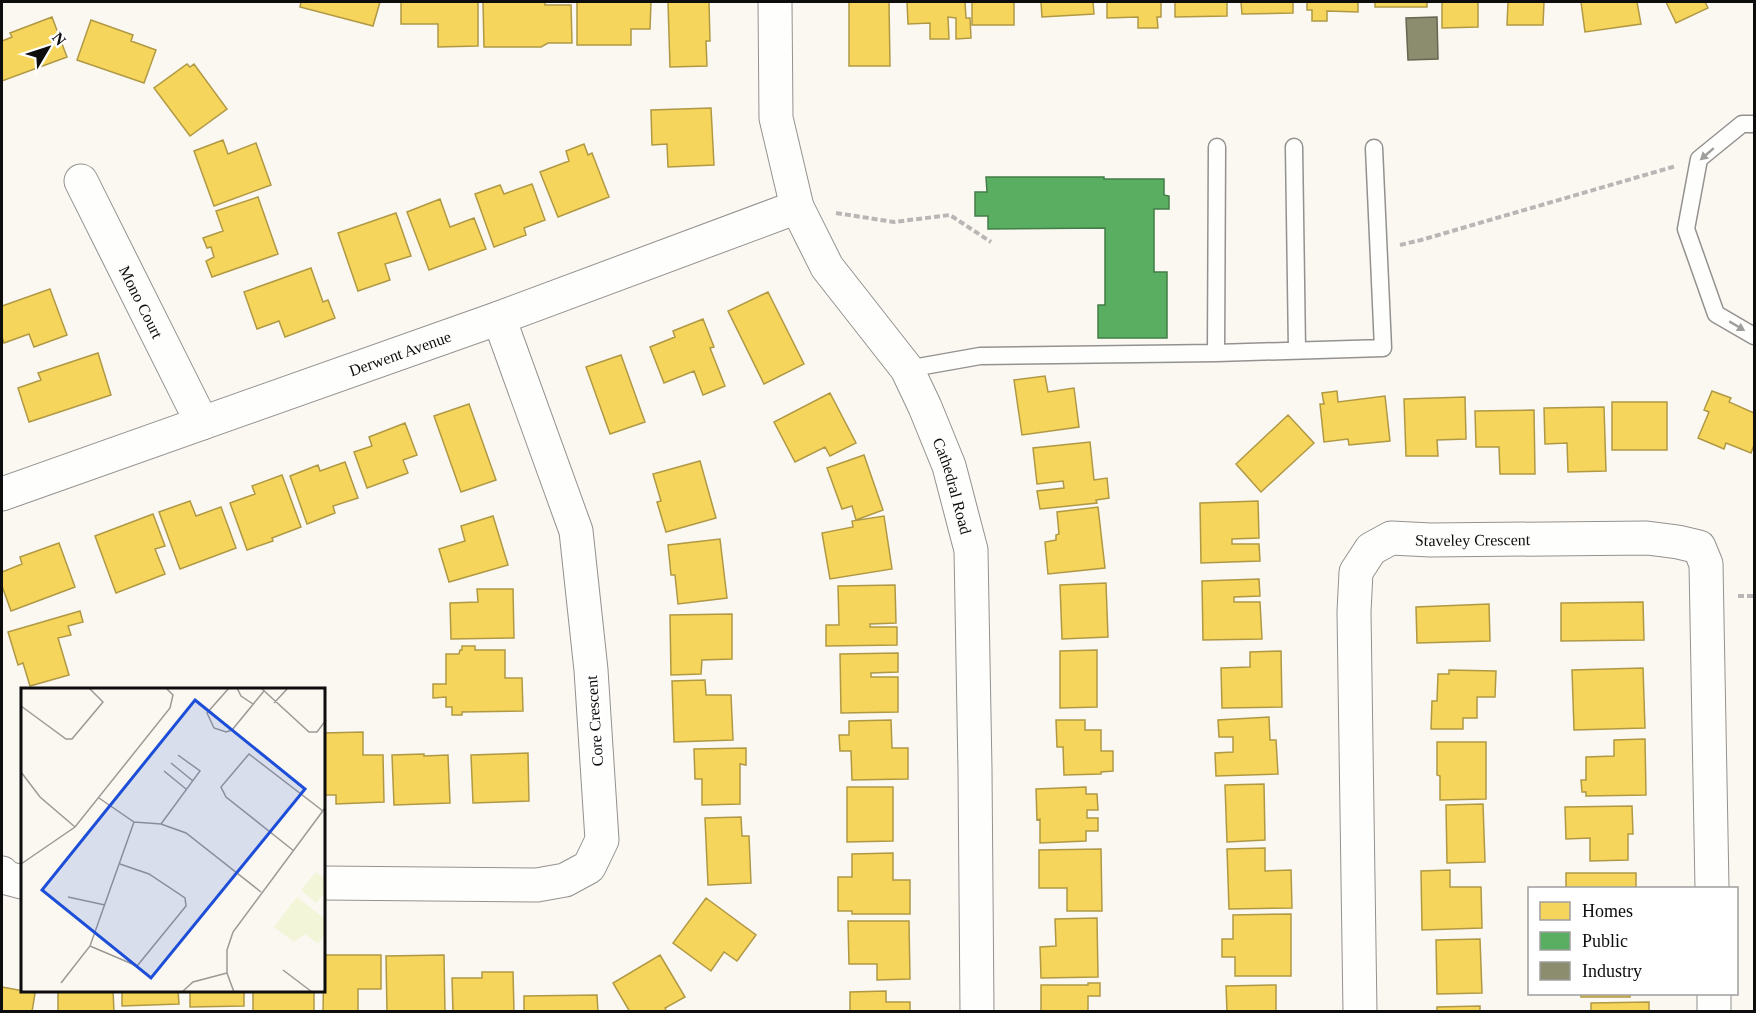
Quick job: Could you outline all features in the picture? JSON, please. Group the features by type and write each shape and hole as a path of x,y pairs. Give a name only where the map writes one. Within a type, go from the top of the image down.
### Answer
{"street":[{"name":"Cathedral Road","path":"775,2 776,118 797,207 827,267 907,369 949,466 971,550 977,1011"},
{"name":"Mono Court","path":"81,181 202,423"},
{"name":"Derwent Avenue","path":"2,494 499,318 797,207"},
{"name":"Core Crescent","path":"326,884 537,885 566,880 589,867 602,840 591,670 576,531 499,318"},
{"name":"Staveley Crescent","path":"1360,1011 1354,612 1356,572 1371,549 1390,538 1431,540 1647,538 1678,542 1699,548 1706,564 1712,887"},
{"path":"2,873 7,878 21,882"},
{"path":"1714,995 1714,1011"}],"lane":[{"path":"1755,124 1742,124 1699,159 1686,229 1716,314 1755,336"},
{"path":"1216,353 1217,147"},
{"path":"1294,147 1297,350"},
{"path":"907,369 980,356 1383,348 1374,148"}],"path":[{"path":"1379,249 1421,240 1699,159"},
{"path":"797,207 894,222 950,214 990,243"}],"building: Homes":[{"path":"301,2 380,2 373,26 300,7"},
{"path":"401,2 478,2 478,46 438,47 438,24 401,24"},
{"path":"483,2 545,2 545,5 571,5 572,43 548,43 541,47 484,47"},
{"path":"577,2 651,2 650,29 631,29 631,45 577,45"},
{"path":"668,2 709,2 710,41 706,41 707,66 670,67"},
{"path":"849,2 889,2 890,66 849,66"},
{"path":"907,2 965,2 966,18 970,18 971,38 956,39 956,18 948,17 949,39 930,39 930,23 908,24"},
{"path":"972,2 1014,2 1014,25 972,25"},
{"path":"1041,2 1093,2 1094,14 1042,17"},
{"path":"1107,2 1161,2 1161,17 1157,17 1158,28 1138,28 1138,17 1107,18"},
{"path":"1175,2 1227,2 1227,16 1175,17"},
{"path":"1241,2 1293,2 1293,13 1242,14"},
{"path":"1307,2 1358,2 1358,12 1327,11 1327,21 1312,21 1312,10 1307,10"},
{"path":"1375,2 1427,2 1427,7 1375,7"},
{"path":"1442,2 1478,2 1478,27 1442,28"},
{"path":"1508,2 1544,2 1543,25 1507,25"},
{"path":"1581,2 1637,2 1641,24 1585,32"},
{"path":"1666,2 1705,2 1708,8 1676,23"},
{"path":"52,17 67,57 2,81 2,41 12,37 10,33"},
{"path":"91,20 133,35 131,41 156,50 144,83 77,60"},
{"path":"187,64 190,67 194,64 227,109 190,136 154,88"},
{"path":"711,108 714,165 668,167 667,144 652,145 651,110"},
{"path":"223,140 228,154 256,143 271,185 214,206 194,151"},
{"path":"584,144 588,155 592,153 609,197 558,217 540,172 569,161 566,151"},
{"path":"532,184 545,220 524,228 526,235 494,247 475,194 500,185 504,194"},
{"path":"258,197 278,254 212,277 206,261 214,257 211,247 207,248 203,238 223,231 216,211"},
{"path":"440,199 450,227 474,218 486,249 429,270 407,212"},
{"path":"396,213 411,256 385,264 390,280 358,291 338,233"},
{"path":"311,268 323,302 328,300 335,318 285,337 279,321 257,329 244,292"},
{"path":"50,289 67,335 34,347 29,334 4,343 2,306"},
{"path":"768,292 804,364 764,384 728,311"},
{"path":"703,319 714,347 710,348 725,386 703,395 694,371 664,383 650,347 675,337 673,331"},
{"path":"98,353 111,395 29,422 18,388 41,380 38,373"},
{"path":"621,355 645,422 610,434 586,367"},
{"path":"1045,376 1048,392 1074,388 1079,427 1022,435 1014,380"},
{"path":"1337,391 1338,402 1385,396 1390,441 1349,445 1348,439 1324,442 1320,404 1324,404 1322,393"},
{"path":"1712,391 1731,398 1729,402 1754,413 1754,445 1751,453 1726,443 1724,449 1698,438 1709,412 1704,410"},
{"path":"830,393 856,443 830,456 825,447 795,462 774,422"},
{"path":"1465,397 1466,439 1437,440 1438,456 1406,456 1404,399"},
{"path":"1612,402 1667,402 1667,450 1612,450"},
{"path":"469,404 496,480 461,492 434,416"},
{"path":"1604,407 1606,471 1568,472 1567,443 1545,444 1544,408"},
{"path":"1534,410 1535,474 1500,474 1499,447 1476,447 1475,411"},
{"path":"1288,415 1314,443 1261,492 1236,464"},
{"path":"405,423 417,455 403,460 408,473 367,488 354,452 372,446 369,437"},
{"path":"1090,442 1094,480 1107,478 1109,498 1096,500 1097,503 1040,509 1037,491 1064,488 1063,481 1037,484 1033,448"},
{"path":"864,455 883,510 856,520 852,506 842,509 827,468"},
{"path":"700,461 716,518 666,532 657,502 661,501 653,474"},
{"path":"345,462 358,498 333,506 335,513 307,524 290,476 318,465 320,471"},
{"path":"282,475 301,527 272,538 273,541 247,550 230,503 255,494 252,486"},
{"path":"190,501 196,516 221,507 236,548 180,569 159,512"},
{"path":"1258,501 1259,538 1232,539 1232,544 1259,544 1260,561 1201,563 1200,503"},
{"path":"1098,507 1105,568 1048,574 1045,542 1056,540 1056,535 1059,534 1057,512"},
{"path":"153,514 165,546 155,549 165,574 116,593 95,536"},
{"path":"493,516 508,565 449,582 439,549 465,541 461,526"},
{"path":"884,516 892,569 830,579 822,533 853,527 852,521"},
{"path":"720,539 727,598 678,604 675,575 671,575 668,545"},
{"path":"59,543 75,587 11,611 2,586 2,572 22,564 20,557"},
{"path":"1259,579 1260,596 1234,597 1234,602 1260,602 1262,639 1203,640 1202,581"},
{"path":"1106,583 1108,637 1062,639 1060,585"},
{"path":"895,585 896,623 870,624 870,627 897,627 897,645 826,646 826,625 839,625 838,586"},
{"path":"477,589 513,589 514,638 451,639 450,603 478,602"},
{"path":"1643,602 1644,640 1561,641 1561,603"},
{"path":"1489,604 1490,641 1417,643 1416,607"},
{"path":"80,611 83,622 68,626 71,635 58,638 69,675 30,686 23,663 18,665 8,632"},
{"path":"732,614 732,659 702,660 701,674 671,675 670,615"},
{"path":"462,646 475,646 475,650 505,650 505,678 522,678 523,711 462,712 462,715 452,715 452,707 446,707 446,697 433,698 433,684 446,684 446,654 459,654"},
{"path":"1097,650 1097,707 1060,708 1060,651"},
{"path":"1281,651 1282,707 1222,708 1221,668 1250,667 1250,652"},
{"path":"898,653 898,672 871,673 871,677 898,677 898,712 841,713 840,654"},
{"path":"1643,668 1645,728 1574,730 1572,670"},
{"path":"1449,670 1496,671 1495,697 1477,697 1477,718 1463,718 1463,729 1431,729 1432,701 1437,701 1438,674 1449,674"},
{"path":"705,680 706,695 731,695 733,740 674,742 672,681"},
{"path":"1269,717 1270,740 1276,740 1278,774 1216,776 1215,753 1233,752 1233,737 1219,737 1218,720"},
{"path":"891,720 892,748 908,748 908,779 852,780 851,751 840,751 839,735 849,735 849,721"},
{"path":"1056,720 1085,720 1085,730 1101,730 1101,751 1113,751 1113,771 1101,772 1101,774 1064,775 1063,747 1057,747"},
{"path":"363,732 363,755 383,755 384,802 336,804 336,795 326,795 326,733"},
{"path":"1645,739 1646,795 1586,796 1586,792 1582,792 1581,780 1586,780 1586,757 1614,756 1614,740"},
{"path":"1437,742 1486,742 1486,799 1440,800"},
{"path":"746,748 746,765 740,764 740,804 702,805 702,779 695,779 694,749"},
{"path":"528,753 529,801 473,803 471,755"},
{"path":"424,754 424,756 448,755 450,803 394,805 392,755"},
{"path":"1264,784 1265,840 1227,842 1225,785"},
{"path":"847,787 893,787 893,841 847,842"},
{"path":"1086,787 1086,794 1097,794 1098,810 1087,810 1087,818 1098,818 1098,831 1086,831 1086,841 1040,843 1036,789"},
{"path":"1483,804 1485,862 1447,863 1446,805"},
{"path":"1632,806 1633,834 1628,834 1628,860 1590,861 1590,838 1566,839 1565,807"},
{"path":"741,817 742,836 749,836 751,883 708,885 705,818"},
{"path":"1265,848 1265,871 1291,870 1292,908 1229,909 1227,849"},
{"path":"1101,849 1102,911 1067,911 1067,888 1039,888 1039,850"},
{"path":"893,853 893,880 910,880 910,914 852,914 852,911 838,911 838,877 852,877 852,854"},
{"path":"1450,870 1450,887 1481,887 1482,928 1422,930 1421,871"},
{"path":"1566,873 1636,873 1636,887 1566,887"},
{"path":"706,898 756,935 737,961 724,952 711,971 673,943"},
{"path":"1291,914 1291,976 1235,976 1235,957 1222,957 1222,939 1233,939 1233,915"},
{"path":"1097,918 1098,977 1041,978 1040,947 1056,946 1055,919"},
{"path":"848,921 909,921 910,979 877,980 877,964 849,964"},
{"path":"1480,939 1482,993 1437,994 1436,940"},
{"path":"326,955 381,955 381,989 358,989 358,1012 323,1012 323,992 326,992"},
{"path":"444,955 445,1012 387,1012 386,956"},
{"path":"660,955 685,997 665,1008 667,1012 630,1012 613,983"},
{"path":"482,972 513,972 514,1012 453,1012 452,978 482,978"},
{"path":"1088,983 1100,983 1100,996 1088,996 1088,1012 1041,1012 1041,985 1088,985"},
{"path":"1276,985 1276,1012 1227,1012 1226,986"},
{"path":"2,987 35,993 32,1012 2,1012"},
{"path":"886,991 886,1002 910,1002 910,1012 850,1012 850,992"},
{"path":"58,992 113,992 114,1012 58,1012"},
{"path":"122,992 178,992 179,1004 122,1006"},
{"path":"190,992 244,992 244,1006 190,1007"},
{"path":"253,992 314,992 314,1012 253,1012"},
{"path":"597,995 598,1012 524,1012 524,996"},
{"path":"1581,995 1630,995 1630,997 1581,997"},
{"path":"1649,1002 1649,1012 1591,1012 1591,1003"},
{"path":"1480,1006 1480,1012 1437,1012 1437,1007"}],"building: Public":[{"path":"986,177 1164,179 1164,195 1169,196 1169,209 1154,209 1154,272 1167,272 1167,338 1098,338 1098,305 1105,305 1105,228 988,229 988,216 975,216 975,192 987,192"}],"building: Industry":[{"path":"1437,17 1438,59 1408,60 1406,18"}]}
